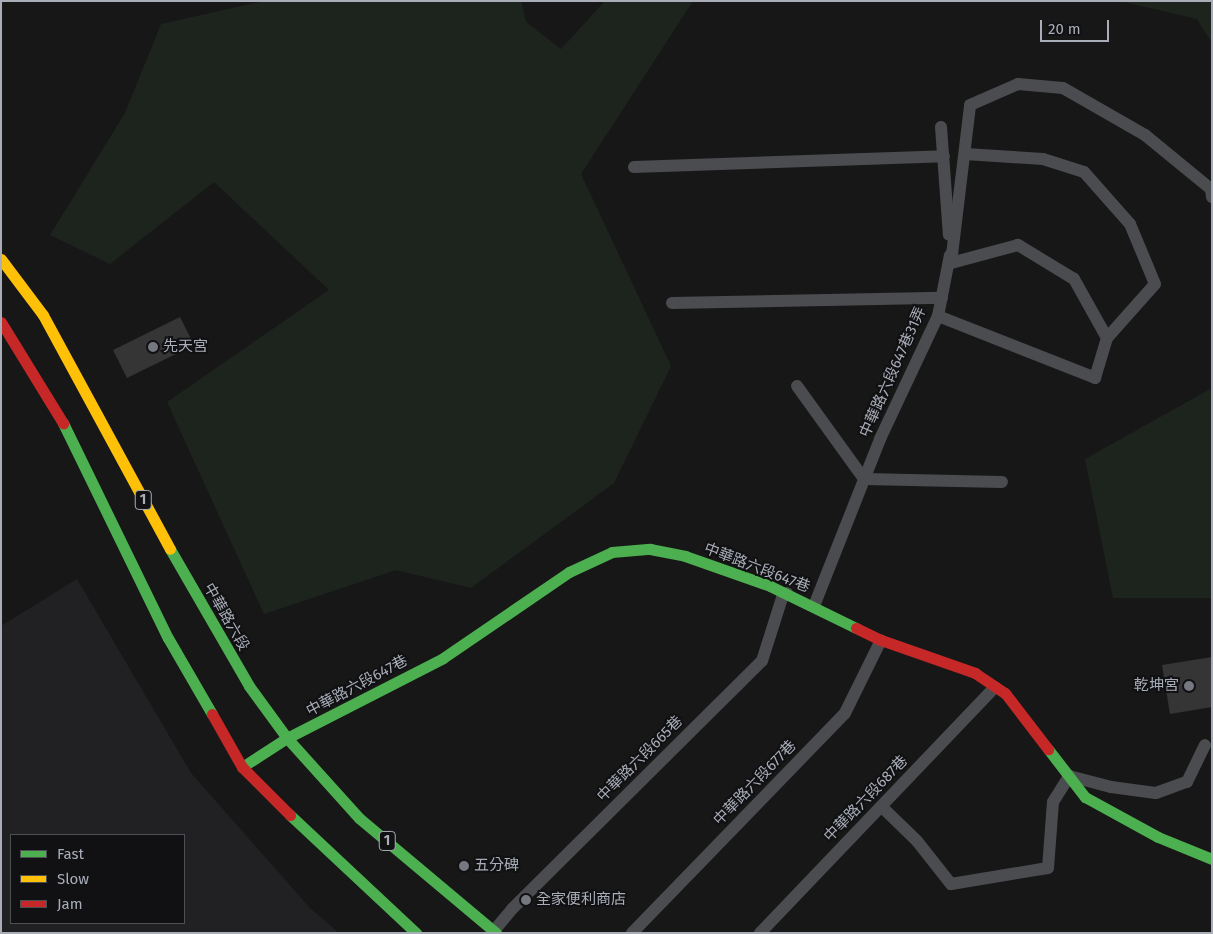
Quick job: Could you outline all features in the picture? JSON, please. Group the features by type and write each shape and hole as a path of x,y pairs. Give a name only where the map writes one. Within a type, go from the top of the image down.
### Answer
{"main road":[{"name":"中華路六段","path":"1,260 43,315 175,558 249,686 287,738 359,818 494,932"},
{"path":"1,322 53,404 136,567 168,638 242,767 330,855 416,933"},
{"name":"中華路六段647巷","path":"242,767 287,738 443,658 569,572 612,552 650,549 686,556 787,593 881,640 975,673 1005,693 1032,725 1085,797 1158,837 1212,859"}],"lane":[{"path":"1107,338 1074,279 1018,245 951,263 970,105 1018,84 1063,88 1145,135 1210,189 1212,197"},
{"name":"中華路六段647巷31弄","path":"814,606 864,480 938,316 951,263 941,126"},
{"path":"938,316 1095,378 1107,338 1155,284 1130,224 1084,172 1043,159 965,154"},
{"path":"634,167 944,156"},
{"path":"672,303 942,298"},
{"name":"中華路六段647巷31弄","path":"797,386 864,480"},
{"path":"864,480 1002,482"},
{"name":"中華路六段665巷","path":"494,932 762,661 782,598 787,593"},
{"name":"中華路六段677巷","path":"632,933 845,713 881,640"},
{"name":"中華路六段687巷","path":"760,933 882,807 995,686"},
{"path":"882,807 918,841 951,884 1048,868 1053,802 1069,776 1112,787 1156,793 1187,782 1205,745"}],"shaded area":[{"path":"264,1 521,1 526,22 561,49 605,1 693,1 581,174 671,366 614,483 471,588 396,570 264,614 167,402 329,290 214,182 110,264 50,235 125,113 161,24"},
{"path":"1120,1 1212,1 1212,43 1197,19"},
{"path":"1212,388 1212,598 1113,598 1085,459"},
{"path":"77,579 191,773 310,908 339,933 1,933 1,626"}],"building":[{"name":"先天宮","path":"180,317 194,345 127,378 113,350"},
{"name":"乾坤宮","path":"1212,657 1212,707 1170,714 1162,665"}],"traffic: fast":[{"path":"63,423 168,638 212,714"},
{"path":"170,549 249,686 287,738 359,818 496,933"},
{"path":"242,767 287,738 443,658 569,572 612,552 650,549 685,556 770,586 856,628"},
{"path":"1048,749 1085,797 1158,837 1212,859"},
{"path":"290,815 416,933"}],"traffic: slow":[{"path":"1,259 43,315 170,549"}],"traffic: jam":[{"path":"1,322 63,423"},
{"path":"856,628 881,640 975,673 1005,693 1048,749"},
{"path":"212,714 242,767 290,815"}],"place":[{"name":"先天宮","path":"153,347"},
{"name":"乾坤宮","path":"1189,686"},
{"name":"五分碑","path":"464,866"},
{"name":"全家便利商店","path":"526,900"}]}
